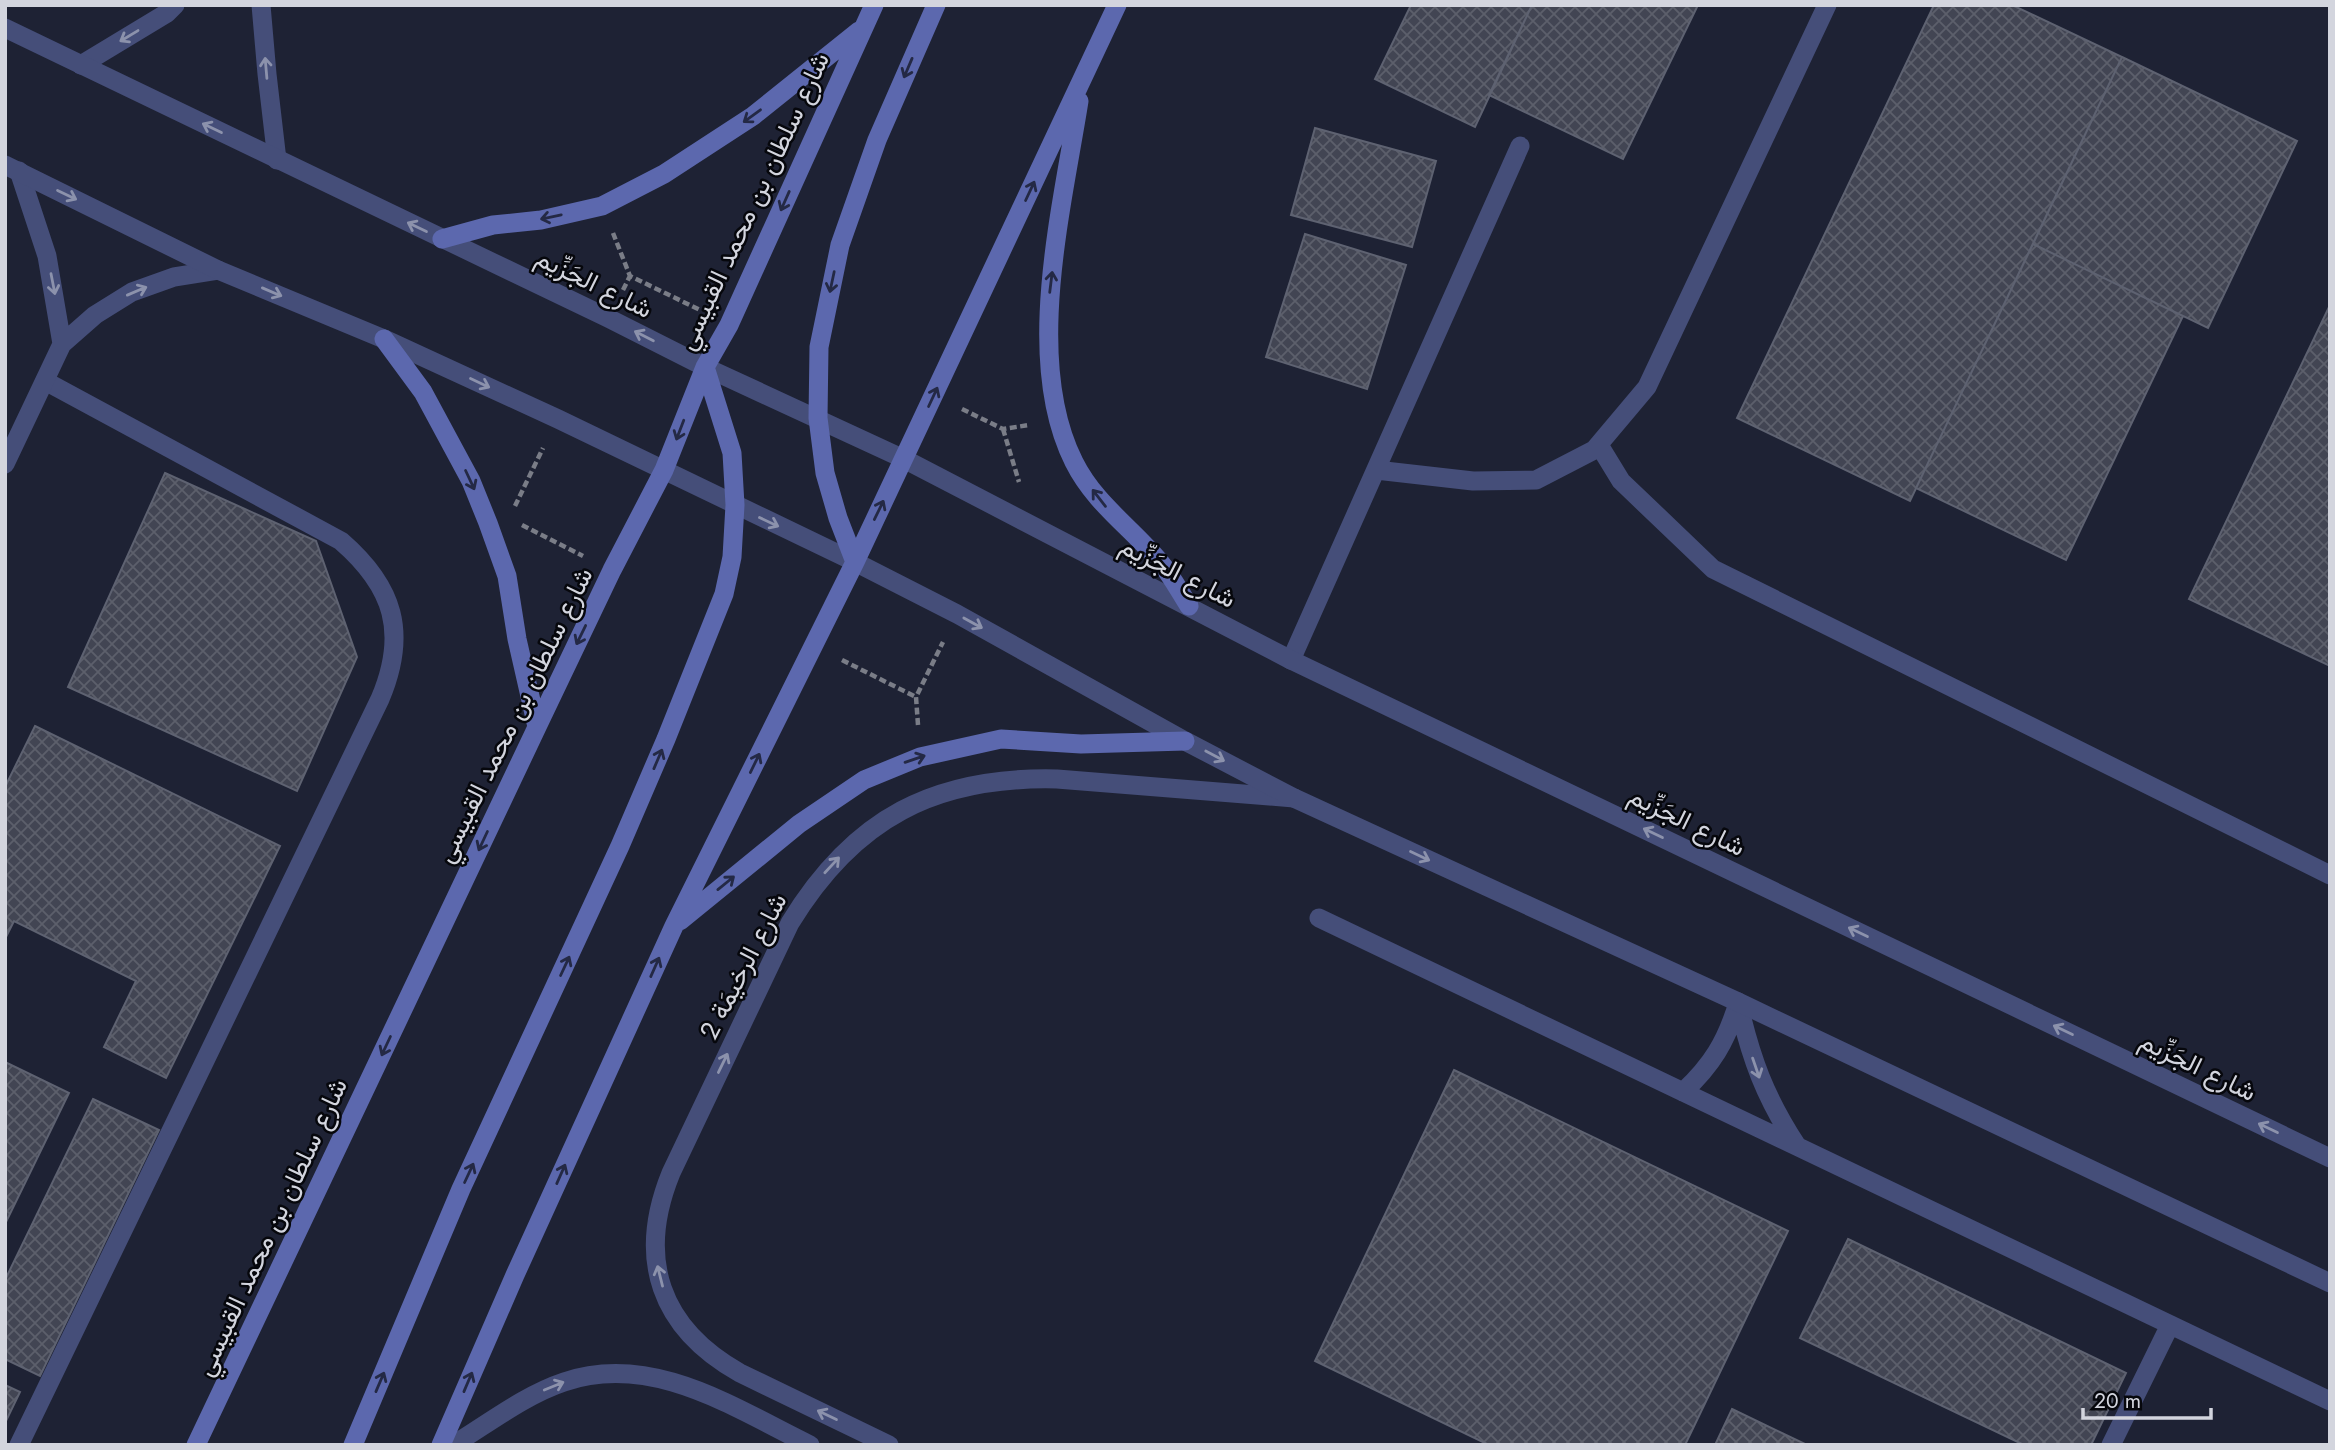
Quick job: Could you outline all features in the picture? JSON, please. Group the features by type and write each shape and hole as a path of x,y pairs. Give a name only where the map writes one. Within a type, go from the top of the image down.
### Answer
{"main road":[{"name":"شارع سلطان بن محمد القبيسي","path":"196,1445 612,570 664,470 705,367 729,325 874,5"},
{"path":"855,562 825,473 818,418 819,347 840,245 877,140 936,5"},
{"path":"441,1445 515,1275 674,926 855,562 1117,5"},
{"path":"442,239 493,225 541,220 602,206 664,174 753,116 863,28"},
{"path":"1082,80 1050,289 1048,352 1058,420 1074,462 1099,501 1160,562 1189,606"},
{"path":"384,339 424,392 471,481 488,523 507,576 517,639 537,727"},
{"path":"354,1445 461,1189 620,846 723,594 732,556 735,505 732,453 705,367"},
{"path":"674,926 799,824 864,780 919,757 1001,739 1081,744 1185,741"}],"street":[{"path":"81,65 167,13 175,5"},
{"path":"261,5 277,160"},
{"path":"1376,470 1473,481 1536,480 1599,445 1647,387 1827,5"},
{"name":"شارع الجَزِّيم","path":"5,28 705,367 904,459 1291,660 2330,1158"},
{"path":"1291,660 1520,146"},
{"path":"12,168 218,270 384,339 558,419 855,562 957,614 1185,741 1294,798 1738,1002 2330,1283"},
{"path":"12,168 47,256 62,344"},
{"path":"5,464 62,344 95,315 132,292 174,277 218,270"},
{"path":"19,1445 380,699 390,675 394,650 393,625 377,577 341,541 45,382"},
{"path":"1599,445 1621,481 1713,569 2330,874"},
{"name":"شارع الرخيمَة 2","path":"889,1445 740,1373 698,1345 681,1325 668,1303 659,1278 655,1252 655,1225 661,1198 671,1173 790,923 809,892 858,840 887,819 919,802 987,782 1022,778 1057,779 1294,798"},
{"path":"1319,918 2330,1401"},
{"path":"1683,1092 1717,1054 1730,1029 1738,1002"},
{"path":"1738,1002 1759,1078 1776,1114 1798,1147"},
{"path":"2111,1445 2170,1325"},
{"path":"453,1445 537,1393 556,1385 595,1374 625,1373 657,1377 688,1386 810,1445"}],"path":[{"path":"602,206 630,276 729,325"},
{"path":"934,396 1003,429 1021,486 1007,514"},
{"path":"514,506 558,419"},
{"path":"520,524 612,570"},
{"path":"813,645 916,697 957,614"}],"shaded area":[{"path":"5,5 2330,5 2330,1445 5,1445"}],"building":[{"path":"1411,5 1532,5 1475,127 1375,79"},
{"path":"1532,5 1698,5 1623,159 1489,95"},
{"path":"1934,5 2012,5 2122,57 1910,501 1737,418"},
{"path":"2122,57 2297,141 2208,328 2033,244"},
{"path":"1315,128 1436,161 1412,247 1291,215"},
{"path":"1305,234 1406,265 1367,389 1266,357"},
{"path":"2033,244 2183,316 2066,560 1916,488"},
{"path":"2330,305 2330,666 2189,599"},
{"path":"165,473 316,541 357,657 297,791 68,687"},
{"path":"35,726 280,846 166,1078 104,1047 136,981 14,921 5,939 5,787"},
{"path":"5,1062 69,1093 5,1224"},
{"path":"1454,1070 1788,1231 1685,1445 1489,1445 1315,1361"},
{"path":"93,1099 159,1130 40,1376 5,1359 5,1280"},
{"path":"1848,1239 2126,1373 2091,1445 2024,1445 1800,1338"},
{"path":"5,1385 20,1392 5,1423"},
{"path":"1732,1409 1807,1445 1715,1445"}]}
